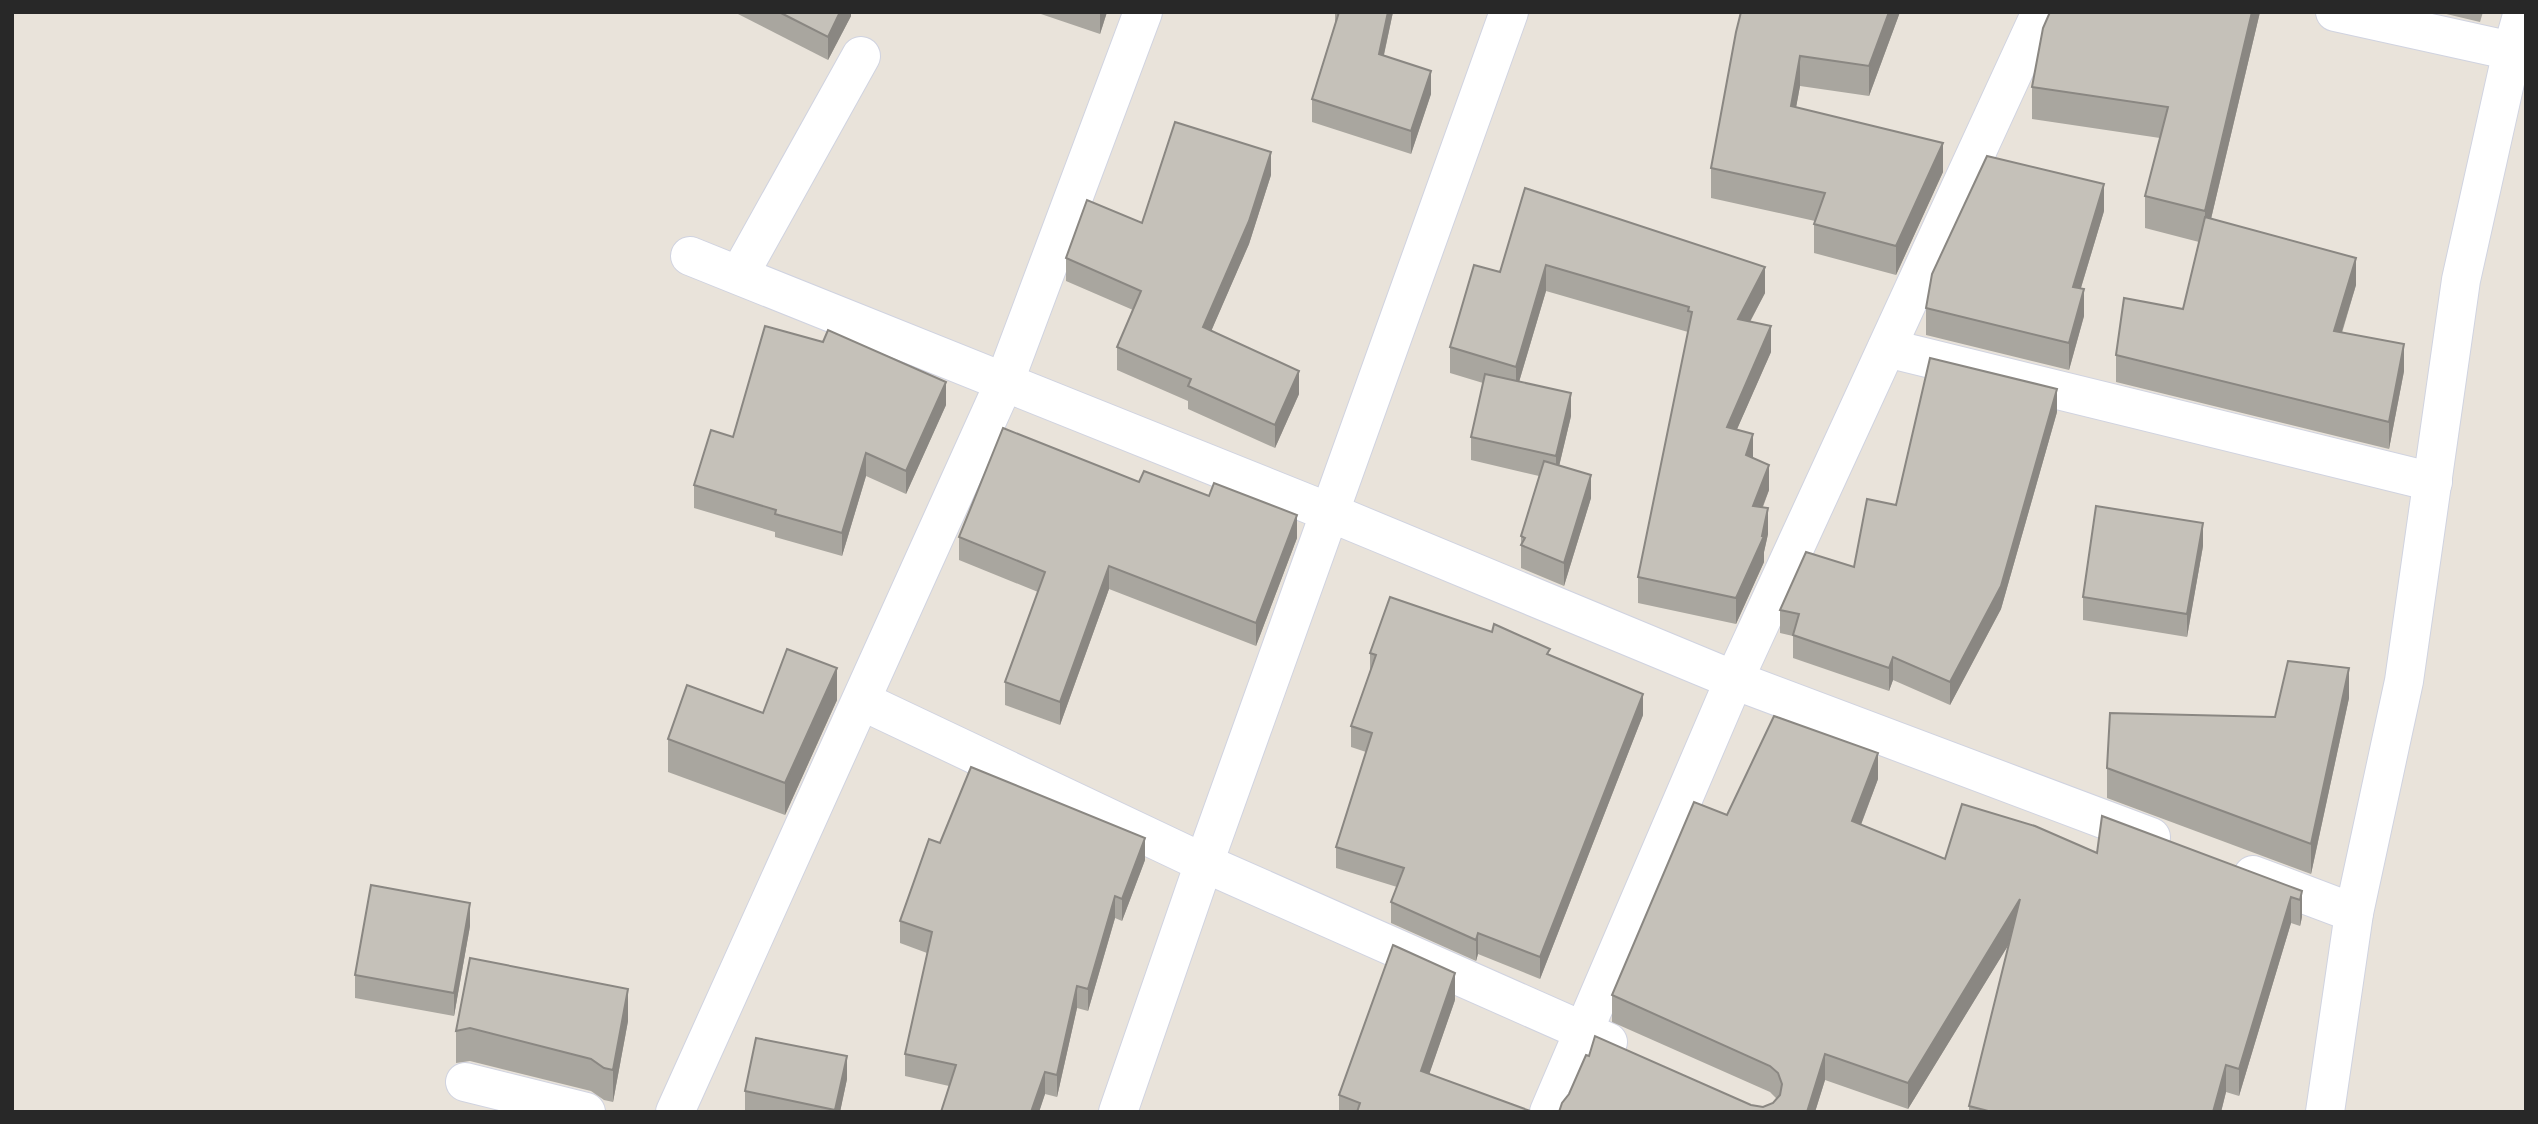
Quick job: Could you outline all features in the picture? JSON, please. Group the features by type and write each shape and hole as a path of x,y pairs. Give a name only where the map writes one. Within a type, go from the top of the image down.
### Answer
{"street":[{"path":"676,1112 1004,383 1143,12"},
{"path":"1118,1112 1204,863 1509,12"},
{"path":"1549,1112 1734,680 2041,12"},
{"path":"2335,12 2512,51"},
{"path":"2325,1112 2354,913 2404,681 2461,280 2523,12"},
{"path":"739,275 861,56"},
{"path":"690,256 1331,513 1734,680 2185,850"},
{"path":"1887,348 2432,482"},
{"path":"862,701 1204,863 1634,1054"},
{"path":"2224,865 2354,913"},
{"path":"466,1082 586,1112"}],"building":[{"path":"779,12 840,12 828,37"},
{"path":"1339,12 1388,12 1379,54 1431,71 1411,131 1312,99"},
{"path":"1741,12 1889,12 1869,66 1800,56 1791,106 1943,143 1896,246 1814,224 1825,193 1711,168"},
{"path":"2050,12 2252,12 2205,211 2145,196 2168,107 2032,87 2043,28"},
{"path":"1175,122 1271,152 1249,221 1203,327 1299,371 1275,425 1188,386 1191,379 1117,347 1141,291 1066,258 1087,200 1142,223"},
{"path":"1987,156 2104,184 2073,287 2084,289 2069,343 1926,308 1932,274"},
{"path":"1525,188 1765,267 1738,319 1771,326 1727,427 1753,434 1746,455 1769,465 1753,506 1768,508 1764,536 1736,598 1638,577 1692,312 1688,311 1689,307 1546,265 1516,367 1450,347 1474,265 1500,272"},
{"path":"2205,217 2356,258 2334,331 2404,344 2389,422 2116,355 2124,298 2183,309"},
{"path":"765,326 823,342 828,330 946,382 906,471 866,453 842,533 775,514 776,510 694,485 711,430 733,437"},
{"path":"1930,358 2057,389 2001,586 1950,682 1893,657 1889,668 1793,635 1799,614 1780,610 1806,552 1854,567 1867,499 1896,505"},
{"path":"1485,374 1571,393 1556,456 1471,437"},
{"path":"1003,428 1139,482 1144,471 1209,496 1214,483 1297,515 1256,623 1109,566 1060,702 1005,682 1045,572 959,537"},
{"path":"1544,461 1591,475 1564,563 1521,545 1525,538 1521,536"},
{"path":"2096,506 2203,523 2187,614 2083,597"},
{"path":"1390,597 1492,632 1494,624 1550,649 1547,654 1643,694 1540,957 1478,933 1476,940 1391,902 1404,868 1336,847 1372,733 1351,726 1376,655 1370,653"},
{"path":"787,649 837,668 785,783 668,739 687,685 763,713"},
{"path":"2288,661 2349,668 2311,844 2107,768 2110,713 2275,717"},
{"path":"1774,716 1878,753 1852,821 1945,859 1962,804 2035,826 2097,853 2102,816 2302,891 2300,900 2291,897 2239,1069 2226,1065 2213,1112 1992,1112 1969,1106 2020,899 1908,1083 1825,1054 1807,1112 1559,1112 1586,1055 1589,1056 1595,1036 1751,1105 1763,1107 1773,1103 1780,1095 1782,1084 1778,1073 1770,1066 1612,995 1694,802 1727,815"},
{"path":"971,767 1145,838 1122,899 1115,896 1088,989 1077,986 1057,1075 1045,1072 1031,1112 941,1112 956,1065 905,1054 932,932 900,921 929,839 940,843"},
{"path":"371,885 470,903 454,993 355,975"},
{"path":"1393,945 1455,973 1421,1071 1533,1112 1357,1112 1360,1103 1339,1095"},
{"path":"470,958 628,989 613,1070 604,1068 591,1059 470,1028 456,1031"},
{"path":"756,1038 847,1056 835,1110 745,1091"}]}
